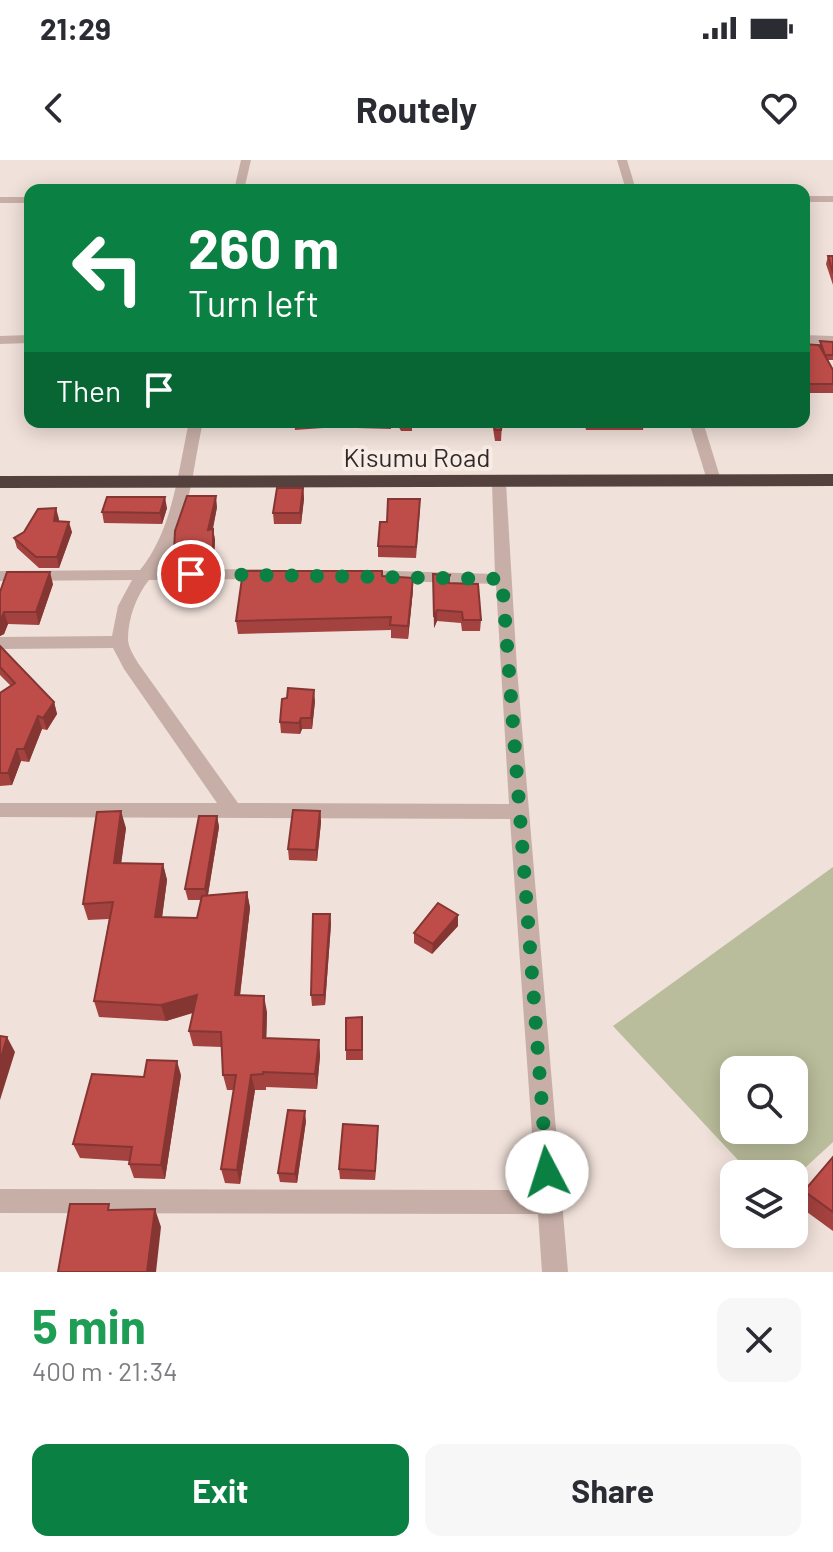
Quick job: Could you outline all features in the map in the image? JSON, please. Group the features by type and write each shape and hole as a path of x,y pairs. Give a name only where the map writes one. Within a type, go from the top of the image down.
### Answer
{"highway":[{"name":"Kisumu Road","path":"0,482 833,480"}],"street":[{"path":"240,184 246,160"},
{"path":"622,160 629,184"},
{"path":"810,199 833,199"},
{"path":"0,200 24,200"},
{"path":"0,340 24,339"},
{"path":"810,339 833,340"},
{"path":"194,428 171,533 162,554 128,598 119,642 130,665 233,811"},
{"path":"698,428 714,480"},
{"path":"499,483 502,579 518,812 555,1272"},
{"path":"0,576 286,575"},
{"path":"345,575 502,579"},
{"path":"0,643 119,642"},
{"path":"0,810 518,812"},
{"path":"0,1201 549,1202"}],"green space":[{"path":"833,867 833,1142 808,1165 808,1160 738,1160 723,1144 808,1144 808,1056 720,1056 720,1141 613,1026"}],"building":[{"path":"828,256 833,256 833,273"},
{"path":"820,341 833,342 833,355 825,355"},
{"path":"810,344 819,345 833,370 833,384 810,384"},
{"path":"277,488 303,488 300,513 273,513"},
{"path":"187,496 216,496 208,530 213,529 213,548 174,551 175,531"},
{"path":"107,497 165,497 160,513 102,512"},
{"path":"388,499 420,499 416,547 378,546 380,522 387,522"},
{"path":"56,508 54,521 69,522 57,557 36,557 14,538 24,532 38,509"},
{"path":"243,571 382,571 382,576 413,578 408,626 390,625 391,617 236,621"},
{"path":"7,572 50,572 36,612 4,612 0,622 0,592"},
{"path":"433,574 450,575 447,583 478,584 481,620 463,620 462,612 437,610 434,617"},
{"path":"0,646 54,702 43,718 38,716 24,749 17,749 8,773 0,773 0,693 15,683 0,667"},
{"path":"288,688 314,690 311,718 301,718 299,723 280,722 282,699 287,698"},
{"path":"293,810 320,811 316,850 288,849"},
{"path":"121,811 114,863 163,864 155,917 197,918 202,896 247,892 235,995 264,996 263,1038 319,1040 315,1074 263,1072 251,1075 237,1170 221,1169 236,1075 223,1075 221,1032 189,1031 197,995 161,1005 94,1001 113,902 83,904 97,812"},
{"path":"199,816 217,816 205,889 185,889"},
{"path":"438,903 458,915 433,944 414,933"},
{"path":"313,914 330,914 324,995 311,995"},
{"path":"362,1017 362,1050 346,1050 346,1018"},
{"path":"0,1036 7,1037 0,1061"},
{"path":"147,1060 177,1061 161,1165 129,1164 132,1147 73,1144 92,1074 144,1077"},
{"path":"288,1110 305,1111 295,1174 278,1173"},
{"path":"343,1124 378,1126 375,1171 339,1169"},
{"path":"833,1157 833,1212 808,1194 808,1186"},
{"path":"70,1204 109,1204 108,1210 155,1209 147,1272 58,1272"}],"route":[{"path":"191,574 502,579 547,1172"}]}
